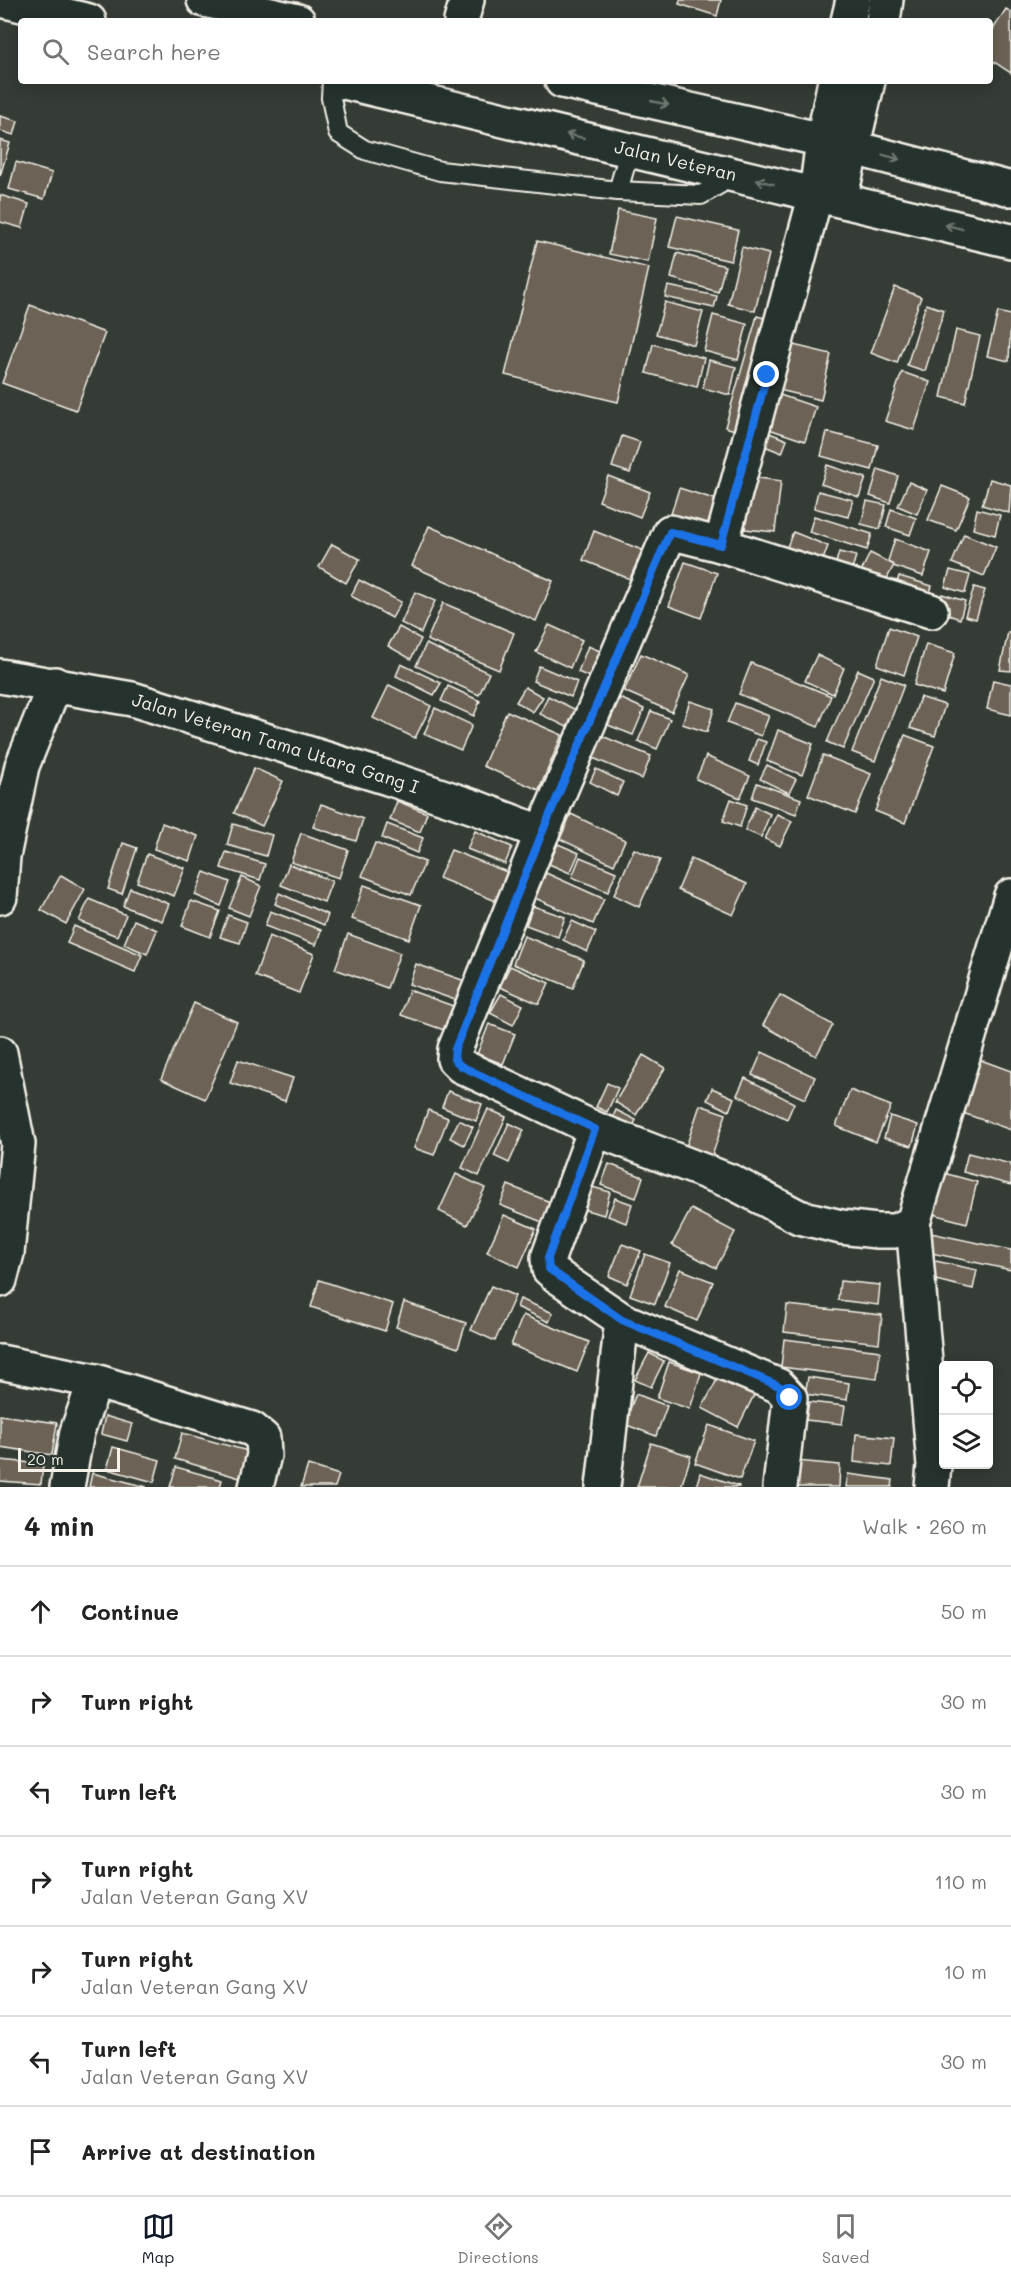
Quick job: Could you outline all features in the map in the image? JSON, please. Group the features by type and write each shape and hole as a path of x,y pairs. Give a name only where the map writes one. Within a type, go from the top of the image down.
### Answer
{"main road":[{"path":"1,0 76,18"},
{"path":"462,18 466,0"},
{"path":"849,18 853,0"},
{"path":"883,18 886,0"},
{"path":"214,1 285,18"},
{"name":"Jalan Veteran","path":"353,84 1011,241"},
{"path":"575,84 837,143 1011,189"},
{"path":"721,545 828,196 837,143 836,84"},
{"path":"837,143 866,84"},
{"path":"913,1223 895,1230 877,1231 841,1227 799,1217 732,1182 595,1129 461,1066 454,1059 455,1049 542,833 670,532 721,545 932,611"},
{"name":"Jalan Veteran Tama Utara Gang I","path":"0,676 55,684 154,706 387,778 477,808 542,833"},
{"path":"0,897 3,856 22,766 55,684"},
{"path":"932,1487 934,1465 913,1223 1011,896"},
{"path":"0,1053 18,1144 7,1254 0,1280"},
{"path":"595,1129 548,1258 549,1269 622,1320 779,1386 790,1398 780,1487"},
{"path":"603,1487 622,1320"},
{"path":"0,1362 95,1381 252,1429 263,1438 264,1455 256,1487"},
{"path":"67,1487 77,1432 95,1381"}],"lane":[{"path":"332,84 331,99 338,133 365,150 440,171 618,191 701,195 720,184 727,173"},
{"path":"618,191 630,149"}],"building":[{"path":"680,0 721,0 717,16 679,4"},
{"path":"1006,9 1011,12 1011,73 993,61 993,29"},
{"path":"0,116 18,121 14,135 0,131"},
{"path":"0,140 10,143 0,176"},
{"path":"16,162 52,173 44,199 9,189"},
{"path":"0,195 29,204 22,228 0,222"},
{"path":"618,210 657,218 648,262 609,254"},
{"path":"677,216 738,230 731,261 669,247"},
{"path":"537,241 649,268 618,402 505,375"},
{"path":"742,247 769,254 755,311 728,304"},
{"path":"677,253 725,266 718,292 671,278"},
{"path":"668,286 717,296 714,308 665,297"},
{"path":"895,287 921,297 897,363 871,353"},
{"path":"665,302 703,312 694,345 656,334"},
{"path":"926,304 944,310 925,371 907,365"},
{"path":"30,305 105,333 76,410 2,383"},
{"path":"998,312 1011,315 1009,361 987,356"},
{"path":"713,315 747,324 738,360 704,351"},
{"path":"757,316 776,321 745,433 725,427"},
{"path":"956,330 980,336 965,403 941,397"},
{"path":"785,343 831,354 821,400 775,389"},
{"path":"653,344 704,358 697,387 646,373"},
{"path":"709,360 736,367 730,395 703,388"},
{"path":"902,372 930,382 914,430 885,421"},
{"path":"771,392 816,407 805,441 760,426"},
{"path":"762,430 787,440 782,453 757,443"},
{"path":"827,432 878,445 872,470 821,456"},
{"path":"622,436 640,442 630,473 612,467"},
{"path":"827,465 866,478 859,497 821,484"},
{"path":"878,469 898,476 890,503 870,496"},
{"path":"608,476 650,492 640,517 599,501"},
{"path":"752,477 781,481 775,532 745,529"},
{"path":"990,479 1011,485 1009,513 982,505"},
{"path":"909,482 927,490 917,514 898,506"},
{"path":"942,486 970,497 956,530 928,520"},
{"path":"679,488 724,502 716,529 671,514"},
{"path":"818,491 853,500 848,517 814,508"},
{"path":"867,501 886,505 880,529 861,524"},
{"path":"891,509 916,518 910,535 886,527"},
{"path":"977,509 1000,515 995,535 973,529"},
{"path":"814,516 872,534 867,550 809,532"},
{"path":"429,526 553,581 536,621 412,566"},
{"path":"594,531 642,550 630,579 583,560"},
{"path":"793,532 828,546 819,571 783,557"},
{"path":"964,534 996,547 984,576 952,563"},
{"path":"895,539 931,552 923,576 887,564"},
{"path":"332,544 360,559 346,583 319,567"},
{"path":"839,552 856,556 848,582 832,577"},
{"path":"870,553 894,565 882,588 859,576"},
{"path":"685,562 717,573 701,618 669,606"},
{"path":"950,570 970,575 965,593 945,587"},
{"path":"899,576 932,586 926,606 893,595"},
{"path":"359,580 401,602 392,618 351,596"},
{"path":"974,587 985,590 976,619 965,616"},
{"path":"415,592 435,601 421,633 401,623"},
{"path":"942,594 965,601 960,619 937,611"},
{"path":"443,603 514,633 499,670 427,640"},
{"path":"549,625 582,640 570,668 536,652"},
{"path":"399,627 421,639 411,659 388,646"},
{"path":"889,627 917,637 904,675 877,665"},
{"path":"1008,632 1011,633 1011,671 1000,670"},
{"path":"426,644 489,673 479,695 416,666"},
{"path":"926,644 955,653 943,694 914,685"},
{"path":"588,646 607,654 596,680 578,672"},
{"path":"641,654 689,675 672,712 624,691"},
{"path":"817,655 844,668 833,694 805,681"},
{"path":"751,663 831,696 818,727 739,694"},
{"path":"401,664 441,683 434,695 396,676"},
{"path":"539,666 577,682 571,697 533,681"},
{"path":"858,670 874,677 843,749 827,742"},
{"path":"881,676 904,685 875,761 852,752"},
{"path":"993,680 1011,684 1011,715 987,709"},
{"path":"389,685 431,706 415,738 373,718"},
{"path":"448,686 480,701 474,716 441,701"},
{"path":"525,687 543,697 533,712 516,702"},
{"path":"548,696 578,711 569,728 540,714"},
{"path":"920,697 945,705 935,736 910,728"},
{"path":"620,698 644,709 633,735 608,725"},
{"path":"690,701 714,709 707,732 682,724"},
{"path":"735,703 769,716 761,736 727,723"},
{"path":"435,708 472,725 461,750 424,734"},
{"path":"507,711 562,735 539,790 483,766"},
{"path":"651,711 670,719 657,749 638,741"},
{"path":"778,730 813,744 802,775 767,761"},
{"path":"905,735 934,746 905,823 875,811"},
{"path":"602,736 651,756 642,779 593,758"},
{"path":"757,739 766,742 758,765 749,761"},
{"path":"823,755 871,774 855,814 808,795"},
{"path":"706,756 750,776 740,798 696,779"},
{"path":"767,765 796,779 789,793 760,779"},
{"path":"254,768 283,781 262,826 234,813"},
{"path":"596,769 623,782 617,796 590,782"},
{"path":"757,783 801,799 796,814 752,798"},
{"path":"731,799 747,805 740,827 723,821"},
{"path":"397,801 427,813 420,832 390,820"},
{"path":"321,804 363,819 356,841 313,827"},
{"path":"755,807 770,814 761,837 745,830"},
{"path":"571,814 625,840 614,865 560,839"},
{"path":"777,814 792,821 780,846 765,839"},
{"path":"162,823 198,836 190,861 154,849"},
{"path":"233,824 272,835 266,856 227,845"},
{"path":"387,824 423,838 417,853 382,838"},
{"path":"475,831 512,847 505,864 467,849"},
{"path":"301,833 348,850 339,878 291,862"},
{"path":"123,843 137,848 122,894 108,889"},
{"path":"375,843 425,862 411,895 362,876"},
{"path":"558,844 579,853 570,873 549,864"},
{"path":"634,849 660,860 639,907 614,895"},
{"path":"451,850 507,872 496,901 439,878"},
{"path":"226,852 265,864 260,880 221,868"},
{"path":"147,854 185,868 174,896 137,882"},
{"path":"580,857 616,872 608,892 572,877"},
{"path":"691,859 747,884 733,915 678,890"},
{"path":"289,864 332,881 324,902 281,885"},
{"path":"204,872 230,882 221,906 195,895"},
{"path":"546,873 604,899 593,924 535,898"},
{"path":"61,875 85,889 66,924 41,910"},
{"path":"242,877 261,886 249,916 229,908"},
{"path":"364,885 421,905 409,939 352,919"},
{"path":"130,888 169,904 162,921 123,906"},
{"path":"279,893 328,915 324,925 275,904"},
{"path":"89,899 126,915 117,936 79,921"},
{"path":"191,901 220,911 210,937 182,926"},
{"path":"533,906 565,917 558,937 526,925"},
{"path":"270,911 321,930 316,945 265,926"},
{"path":"228,915 247,922 240,943 220,937"},
{"path":"134,920 157,930 147,954 124,944"},
{"path":"572,921 596,932 587,952 563,940"},
{"path":"74,926 142,955 135,972 67,943"},
{"path":"348,934 400,953 387,988 335,969"},
{"path":"269,936 314,954 299,993 255,976"},
{"path":"524,936 584,960 573,988 513,964"},
{"path":"416,964 468,982 461,1002 409,984"},
{"path":"510,966 549,983 539,1004 500,987"},
{"path":"409,990 453,1006 444,1030 401,1015"},
{"path":"501,994 523,1005 513,1025 490,1013"},
{"path":"780,995 833,1025 816,1056 763,1025"},
{"path":"194,1003 237,1022 205,1099 161,1079"},
{"path":"489,1024 515,1034 503,1064 477,1054"},
{"path":"762,1052 815,1077 805,1099 752,1075"},
{"path":"643,1055 665,1068 636,1115 615,1102"},
{"path":"978,1059 1011,1071 1011,1130 960,1112"},
{"path":"238,1060 293,1078 285,1101 230,1083"},
{"path":"745,1078 794,1103 787,1119 737,1095"},
{"path":"607,1083 618,1088 607,1112 596,1107"},
{"path":"712,1088 734,1098 729,1111 707,1100"},
{"path":"850,1090 891,1106 876,1142 836,1126"},
{"path":"448,1091 482,1104 476,1121 442,1107"},
{"path":"700,1105 726,1114 707,1171 681,1162"},
{"path":"488,1109 506,1117 479,1176 462,1168"},
{"path":"428,1110 448,1118 434,1155 414,1148"},
{"path":"616,1110 636,1120 629,1134 610,1124"},
{"path":"890,1116 918,1125 912,1146 884,1138"},
{"path":"459,1120 473,1127 464,1145 450,1138"},
{"path":"509,1123 524,1130 509,1163 494,1156"},
{"path":"968,1153 1011,1164 1011,1185 963,1172"},
{"path":"609,1164 643,1177 636,1198 601,1185"},
{"path":"936,1171 977,1182 967,1223 925,1212"},
{"path":"456,1174 485,1188 467,1225 439,1211"},
{"path":"508,1185 550,1202 542,1222 500,1205"},
{"path":"589,1186 610,1192 604,1215 582,1209"},
{"path":"615,1198 632,1204 626,1223 608,1216"},
{"path":"691,1209 735,1232 716,1268 672,1245"},
{"path":"504,1215 536,1229 519,1267 487,1252"},
{"path":"931,1233 1011,1250 1011,1270 927,1252"},
{"path":"622,1244 641,1251 627,1284 609,1276"},
{"path":"645,1254 670,1263 655,1304 630,1295"},
{"path":"931,1260 977,1270 973,1289 927,1278"},
{"path":"680,1269 713,1282 697,1321 665,1307"},
{"path":"319,1280 393,1304 385,1331 311,1307"},
{"path":"840,1281 880,1285 878,1305 838,1300"},
{"path":"491,1286 515,1296 495,1341 471,1330"},
{"path":"520,1299 553,1313 549,1322 517,1307"},
{"path":"404,1302 466,1323 458,1348 396,1327"},
{"path":"787,1305 882,1315 879,1343 784,1332"},
{"path":"523,1315 589,1342 577,1372 511,1345"},
{"path":"784,1339 880,1351 877,1379 781,1367"},
{"path":"649,1353 664,1361 651,1387 635,1380"},
{"path":"669,1362 701,1373 690,1409 657,1398"},
{"path":"719,1376 754,1395 738,1427 702,1408"},
{"path":"808,1377 849,1383 847,1400 805,1394"},
{"path":"636,1394 667,1406 656,1436 624,1424"},
{"path":"809,1402 845,1406 842,1424 806,1420"},
{"path":"0,1415 57,1423 52,1455 0,1447"},
{"path":"105,1416 132,1424 127,1441 101,1434"},
{"path":"709,1425 754,1441 740,1479 695,1463"},
{"path":"182,1433 248,1451 240,1478 175,1459"},
{"path":"856,1434 894,1438 891,1466 854,1462"},
{"path":"651,1443 691,1456 681,1487 637,1487"},
{"path":"113,1447 160,1460 154,1482 107,1469"},
{"path":"0,1460 43,1464 41,1484 0,1481"},
{"path":"796,1461 840,1465 839,1487 794,1487"},
{"path":"308,1465 339,1475 335,1487 301,1487"},
{"path":"176,1467 222,1480 220,1487 170,1487"},
{"path":"92,1473 147,1487 89,1487"},
{"path":"700,1473 739,1486 739,1487 696,1487"},
{"path":"848,1474 893,1480 892,1487 846,1487"}],"route":[{"path":"767,375 721,545 670,532 542,833 455,1049 454,1059 461,1066 595,1129 548,1258 549,1269 622,1320 779,1386 790,1398"}]}
